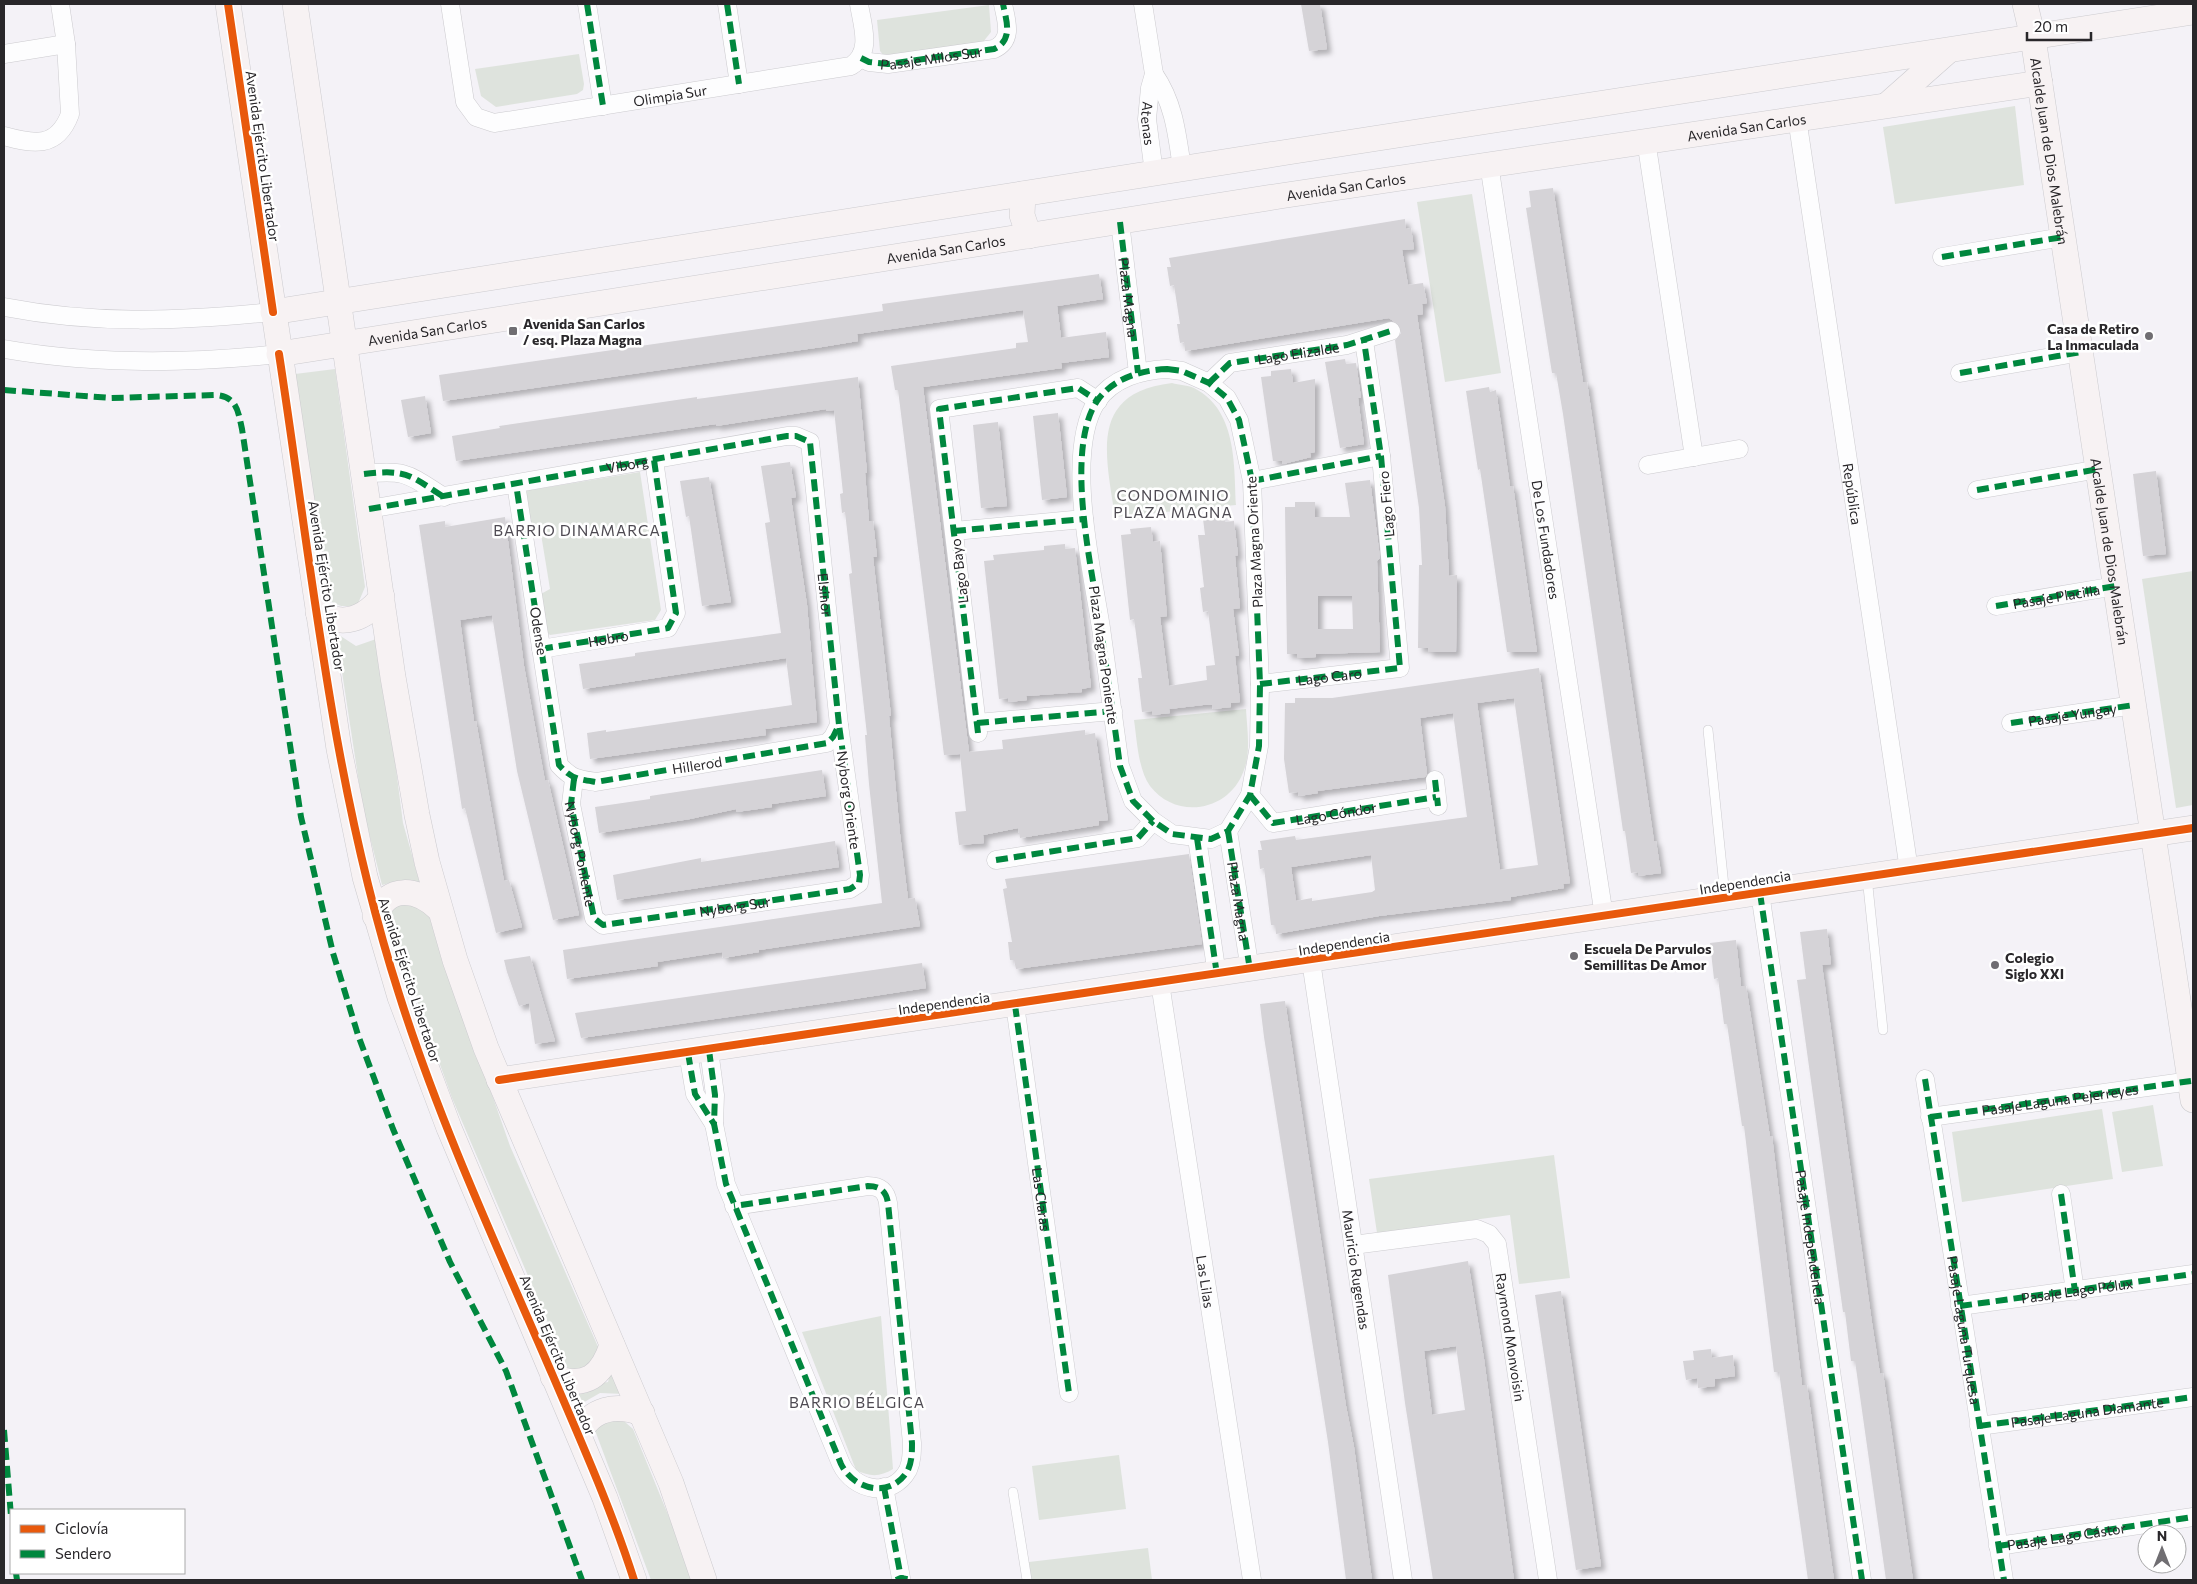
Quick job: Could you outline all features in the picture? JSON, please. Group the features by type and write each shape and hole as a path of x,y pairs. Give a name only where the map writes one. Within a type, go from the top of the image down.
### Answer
{"main road":[{"name":"Avenida Ejército Libertador","path":"228,4 346,791 375,916 400,997 448,1128 579,1434 634,1580"},
{"path":"295,4 382,596 415,805 439,909 470,1005 499,1080 671,1482 704,1580"},
{"name":"Alcalde Juan de Dios Malebrán","path":"2025,4 2033,38 2064,237 2192,1091"},
{"path":"273,312 1182,168 2193,12"},
{"path":"1887,105 1948,51"},
{"path":"1885,60 1898,65 1904,70 1908,88"},
{"name":"Avenida San Carlos","path":"279,354 1489,164 2040,82"},
{"path":"1024,194 1022,215 1029,236"},
{"path":"318,612 335,620 354,620 370,611 382,596"},
{"name":"Independencia","path":"499,1080 1217,975 2193,828"},
{"path":"375,916 379,907 387,898 405,892 422,896 439,909"},
{"path":"553,1377 568,1382 586,1380 601,1369 612,1345"},
{"path":"579,1434 587,1420 599,1411 623,1408 642,1413"}],"street":[{"path":"4,136 26,142 43,142 51,139 64,129 70,114 66,44 60,4"},
{"name":"Olimpia Sur","path":"450,4 465,102 476,117 494,123 846,67 861,58"},
{"path":"587,4 604,106"},
{"path":"727,4 739,84"},
{"path":"859,4 865,45 861,58"},
{"name":"Pasaje Milos Sur","path":"861,58 874,63 888,64 989,50 1003,43 1008,32 1003,4"},
{"name":"Atenas","path":"1143,4 1154,74 1149,96 1147,119 1154,173"},
{"path":"4,54 66,44"},
{"name":"Atenas","path":"1154,74 1168,96 1173,113 1182,168"},
{"name":"República","path":"1798,118 1909,870"},
{"path":"1646,140 1694,457"},
{"name":"De Los Fundadores","path":"1489,164 1604,916"},
{"name":"Plaza Magna","path":"1120,222 1138,373"},
{"path":"1942,257 2064,237"},
{"path":"4,307 71,318 142,320 181,320 273,312"},
{"name":"Lago Elizalde","path":"1209,383 1230,363 1364,341 1391,331"},
{"name":"Lago Fiero","path":"1364,341 1381,456 1400,668"},
{"name":"Avenida San Carlos","path":"4,349 91,361 179,362 279,354"},
{"path":"1960,373 2081,352"},
{"name":"Plaza Magna Oriente","path":"1098,401 1122,380 1138,373 1167,369 1182,371 1209,383 1227,398 1239,420 1252,482 1260,684 1259,746 1250,795 1228,831"},
{"name":"Lago Bayo","path":"1098,401 1078,388 939,408 978,728 1113,711"},
{"name":"Plaza Magna Poniente","path":"1098,401 1084,435 1082,472 1084,519 1120,766 1133,801 1153,821 1172,834 1211,839 1228,831"},
{"name":"Viborg","path":"369,509 787,436 796,436 810,442"},
{"name":"Elsinor","path":"810,442 839,725"},
{"path":"1648,465 1739,449"},
{"path":"1252,482 1381,456"},
{"name":"Hobro","path":"541,649 668,628 671,623 676,614 654,460"},
{"path":"1977,490 2099,469"},
{"path":"364,474 400,472 413,477 444,497"},
{"name":"Odense","path":"516,484 559,765 571,777"},
{"path":"954,531 1084,519"},
{"name":"Pasaje Placilla","path":"1996,606 2116,586"},
{"name":"Lago Caro","path":"1260,684 1400,668"},
{"name":"Pasaje Yungay","path":"2011,722 2134,705"},
{"name":"Hillerod","path":"571,777 596,782 826,743 833,737 839,725"},
{"name":"Nyborg Oriente","path":"839,725 860,875"},
{"name":"Nyborg Poniente","path":"571,777 571,804 594,918 603,925"},
{"name":"Lago Cóndor","path":"1250,795 1273,823 1436,794"},
{"path":"996,860 1138,838 1153,821"},
{"name":"Plaza Magna","path":"1228,831 1250,970"},
{"path":"1197,838 1217,975"},
{"name":"Nyborg Sur","path":"603,925 850,889 858,883 860,875"},
{"name":"Pasaje Independencia","path":"1760,893 1862,1580"},
{"name":"Mauricio Rugendas","path":"1310,961 1403,1580"},
{"name":"Las Lilas","path":"1160,983 1252,1580"},
{"name":"Las Claras","path":"1015,1005 1068,1393"},
{"path":"698,1051 715,1095 714,1124 722,1170 734,1206 788,1331 845,1472 858,1484 866,1487 884,1487 894,1484 907,1471 912,1453 888,1202 885,1192 874,1186 868,1186 734,1206"},
{"name":"Pasaje Laguna Turquesa","path":"1924,1079 2004,1580"},
{"name":"Pasaje Laguna Pejerreyes","path":"1930,1117 2192,1091"},
{"path":"2061,1194 2075,1291"},
{"name":"Raymond Monvoisin","path":"1353,1245 1477,1229 1489,1234 1497,1244 1548,1580"},
{"name":"Pasaje Lago Pólux","path":"1960,1306 2193,1274"},
{"name":"Pasaje Laguna Diamante","path":"1979,1426 2193,1397"},
{"path":"884,1487 903,1580"},
{"name":"Pasaje Lago Cástor","path":"1998,1546 2193,1518"}],"lane":[{"path":"1708,730 1726,898"},
{"path":"1867,877 1883,1030"},
{"path":"1013,1492 1027,1580"}],"shaded area":[{"path":"989,5 991,32 979,47 884,56 880,51 877,20"},
{"path":"579,54 584,84 583,90 577,94 496,107 481,96 475,69"},
{"path":"2015,106 2024,185 1895,204 1883,127"},
{"path":"1472,194 1501,373 1445,382 1417,202"},
{"path":"335,369 365,587 357,606 341,606 327,600 295,374"},
{"path":"1172,383 1194,388 1208,398 1226,424 1233,456 1236,505 1115,517 1107,450 1109,430 1115,413 1126,399 1145,389"},
{"name":"BARRIO DINAMARCA","path":"640,472 661,610 655,620 550,635 545,630 539,595 550,589 541,534 530,535 525,491"},
{"path":"2193,571 2193,805 2176,808 2142,579"},
{"path":"336,633 356,646 379,638 403,823 421,887 397,881 382,885 363,809"},
{"path":"1246,709 1248,740 1246,763 1237,784 1227,795 1215,802 1202,806 1188,807 1174,804 1161,797 1150,786 1140,763 1134,720"},
{"path":"396,900 427,909 510,1146 599,1349 586,1371 570,1374 452,1098 393,934 391,910"},
{"path":"2153,1105 2163,1166 2122,1172 2112,1112"},
{"path":"2102,1109 2113,1179 1962,1202 1952,1132"},
{"path":"1554,1155 1570,1278 1519,1284 1510,1215 1377,1233 1369,1179"},
{"path":"881,1316 893,1469 884,1474 875,1475 856,1470 802,1332"},
{"path":"611,1371 624,1394 600,1393 579,1405 571,1389 608,1382"},
{"path":"618,1416 633,1429 678,1539 691,1580 651,1580 593,1425"},
{"path":"1119,1455 1126,1509 1039,1520 1032,1466"},
{"path":"1148,1548 1152,1580 1030,1580 1029,1562"}],"building":[{"path":"1301,4 1320,4 1327,49 1309,51"},
{"path":"1553,188 1583,382 1587,382 1654,841 1656,841 1661,873 1638,876 1638,872 1631,873 1625,831 1623,831 1563,414 1556,373 1552,373 1526,208 1531,207 1529,191"},
{"path":"1405,219 1406,229 1411,228 1414,249 1402,250 1408,285 1423,283 1427,303 1422,304 1423,314 1417,315 1445,506 1449,576 1457,575 1456,652 1428,652 1428,648 1418,648 1419,565 1422,565 1419,508 1395,340 1401,333 1398,324 1389,318 1185,351 1184,342 1180,343 1177,324 1180,324 1174,285 1170,286 1167,267 1171,267 1169,258"},
{"path":"1099,274 1103,299 1057,306 1061,338 1106,332 1109,357 1061,363 1062,368 923,387 969,752 1003,749 1002,740 1085,730 1085,735 1095,733 1108,820 1099,821 1099,825 1020,838 1018,828 983,835 984,843 959,845 955,812 966,811 960,754 944,755 898,390 895,390 891,366 1016,348 1016,343 1028,342 1023,310 857,334 858,341 822,347 443,401 439,375 883,311 882,304"},
{"path":"1345,359 1346,364 1356,363 1361,398 1358,398 1364,444 1340,448 1325,362"},
{"path":"1291,369 1293,383 1315,379 1315,452 1310,453 1311,457 1283,464 1282,461 1273,461 1261,377 1271,376 1271,371"},
{"path":"858,377 867,473 865,473 869,521 873,521 877,557 873,557 891,716 889,716 900,834 908,899 915,898 920,926 759,950 759,952 723,958 722,952 657,962 658,966 567,979 563,950 882,903 869,784 865,735 867,735 849,574 852,573 845,512 842,513 840,494 843,493 834,410 826,411 826,409 716,426 716,424 456,461 452,436 500,428 499,426 697,397 697,399"},
{"path":"1489,387 1490,392 1496,390 1510,486 1513,486 1537,652 1507,652 1480,469 1478,470 1466,391"},
{"path":"425,396 431,433 408,437 401,400"},
{"path":"1058,413 1067,497 1042,500 1033,416"},
{"path":"998,422 1007,506 981,508 973,425"},
{"path":"790,462 796,497 791,498 807,605 817,722 765,729 766,735 590,759 587,733 606,730 606,732 792,705 786,658 583,689 579,664 635,656 635,653 781,633 765,523 770,522 761,466"},
{"path":"2156,471 2166,554 2143,556 2133,474"},
{"path":"709,477 731,602 702,606 689,516 686,517 680,481"},
{"path":"1370,480 1380,558 1377,561 1380,652 1316,654 1316,657 1297,658 1297,654 1287,654 1285,507 1295,507 1295,502 1315,502 1315,517 1350,517 1345,483","holes":["1318,596 1352,596 1353,629 1318,629"]},
{"path":"505,517 524,666 545,781 548,780 579,915 553,920 517,771 492,615 460,620 474,721 476,721 504,881 509,880 522,927 496,933 465,808 462,809 419,525 445,521 445,527"},
{"path":"1224,517 1225,522 1234,521 1238,555 1235,556 1240,608 1233,609 1239,656 1235,656 1240,702 1231,703 1231,707 1213,709 1212,705 1203,705 1169,709 1170,713 1152,715 1152,711 1142,712 1138,678 1142,678 1134,619 1130,620 1121,535 1131,534 1130,529 1151,527 1153,542 1160,541 1167,616 1160,617 1169,686 1207,680 1206,666 1215,665 1208,611 1203,612 1200,588 1204,587 1198,535 1205,535 1203,519"},
{"path":"1065,544 1065,549 1075,548 1091,687 1082,689 1082,692 1026,696 1027,700 1008,702 1008,698 999,699 984,561 994,560 993,555 1044,550 1044,546"},
{"path":"1539,668 1570,883 1563,884 1564,888 1511,897 1511,900 1379,916 1276,934 1275,925 1271,925 1264,868 1260,869 1258,850 1262,850 1260,841 1295,836 1296,840 1467,817 1453,713 1420,718 1427,774 1425,777 1317,791 1318,793 1299,796 1298,792 1289,793 1284,759 1285,703 1295,703 1295,698 1332,698","holes":["1514,698 1538,865 1500,870 1477,703","1371,855 1375,890 1372,892 1312,901 1312,898 1296,901 1291,867"]},
{"path":"822,770 826,796 772,804 772,807 736,812 736,809 690,819 599,833 595,807 650,799 650,796"},
{"path":"835,841 839,867 617,900 613,875 701,858 701,862"},
{"path":"1189,854 1202,944 1016,969 1014,960 1010,960 1008,942 1012,942 1003,889 1007,888 1005,879"},
{"path":"1827,929 1831,964 1822,965 1872,1323 1880,1374 1883,1373 1913,1580 1886,1580 1855,1361 1851,1361 1845,1312 1843,1312 1797,980 1806,979 1800,932"},
{"path":"1736,940 1741,986 1746,986 1770,1137 1772,1136 1802,1385 1807,1385 1834,1580 1808,1580 1779,1372 1774,1372 1744,1126 1742,1126 1727,1024 1724,1024 1718,978 1714,979 1710,943"},
{"path":"530,956 555,1041 535,1044 529,1003 519,1006 507,972 504,960"},
{"path":"922,963 926,988 841,1001 581,1038 575,1013"},
{"path":"1285,1001 1346,1406 1354,1447 1372,1580 1346,1580 1328,1442 1264,1037 1260,1004"},
{"path":"1468,1261 1484,1359 1514,1580 1433,1580 1405,1403 1388,1275","holes":["1456,1346 1465,1410 1432,1415 1424,1351"]},
{"path":"1561,1291 1601,1566 1576,1570 1535,1295"},
{"path":"1711,1349 1712,1358 1733,1355 1735,1376 1715,1379 1715,1386 1698,1388 1697,1378 1686,1380 1683,1361 1694,1360 1693,1351"}],"marked path":[{"path":"587,4 603,106"},
{"path":"727,4 739,84"},
{"path":"861,58 869,62 888,64 994,49 1000,45 1006,35 1007,23 1003,4"},
{"path":"1120,222 1138,373"},
{"path":"1942,257 2063,237"},
{"path":"1209,383 1230,363 1347,345 1391,331"},
{"path":"1260,684 1400,668 1381,456 1364,341"},
{"path":"1960,373 2081,352"},
{"path":"1167,369 1182,371 1209,383 1227,398 1239,420 1252,481 1260,684 1259,746 1250,795 1228,831 1211,839 1172,834 1153,821 1133,801 1120,766 1083,512 1082,449 1087,423 1097,401 1111,386 1120,381 1148,371 1167,369"},
{"path":"978,733 939,409 1078,388 1098,401"},
{"path":"4,390 111,398 216,395 223,396 235,406 242,429 301,817 333,953 358,1035 393,1129 450,1262 506,1371 582,1580"},
{"path":"369,509 787,436 796,436 810,442 839,725 833,737 827,743 596,782 571,776 559,765 516,484"},
{"path":"1252,481 1381,456"},
{"path":"541,649 668,628 676,613 654,460"},
{"path":"1977,490 2099,469"},
{"path":"364,474 390,472 407,475 444,497"},
{"path":"954,531 1084,519"},
{"path":"1996,606 2116,586"},
{"path":"2011,723 2134,705"},
{"path":"977,723 1113,711"},
{"path":"574,779 571,804 594,918 603,925 850,889 859,883 860,875 839,725"},
{"path":"1435,780 1438,806"},
{"path":"1250,795 1273,823 1436,797"},
{"path":"996,860 1138,838 1153,821"},
{"path":"1228,831 1250,970"},
{"path":"1197,838 1217,975"},
{"path":"1760,893 1862,1580"},
{"path":"1015,1005 1069,1393"},
{"path":"709,1050 715,1095 714,1124 726,1184 841,1464 847,1473 864,1485 873,1488 893,1485 908,1470 911,1460 912,1443 886,1195 879,1188 868,1186 734,1206"},
{"path":"688,1053 695,1094 714,1124"},
{"path":"1925,1079 2004,1580"},
{"path":"1930,1117 2191,1081"},
{"path":"2061,1194 2075,1291"},
{"path":"1960,1306 2193,1274"},
{"path":"1979,1426 2193,1397"},
{"path":"4,1430 10,1509"},
{"path":"884,1487 901,1578"},
{"path":"1998,1546 2193,1517"},
{"path":"16,1574 17,1580"},
{"path":"896,1580 901,1578 911,1580"}],"cycle path":[{"path":"228,4 273,312"},
{"path":"279,354 326,676 340,757 376,916 399,994 433,1091 471,1187 596,1478 634,1580"},
{"path":"499,1080 2193,828"}],"place":[{"name":"Avenida San Carlos / esq. Plaza Magna","path":"513,331"},
{"name":"Casa de Retiro La Inmaculada","path":"2149,336"},
{"name":"Escuela De Parvulos Semillitas De Amor","path":"1574,956"},
{"name":"Colegio Siglo XXI","path":"1995,965"}],"district":[{"name":"CONDOMINIO PLAZA MAGNA","path":"1173,504"},
{"name":"BARRIO DINAMARCA","path":"577,530"},
{"name":"BARRIO BÉLGICA","path":"857,1402"}]}
